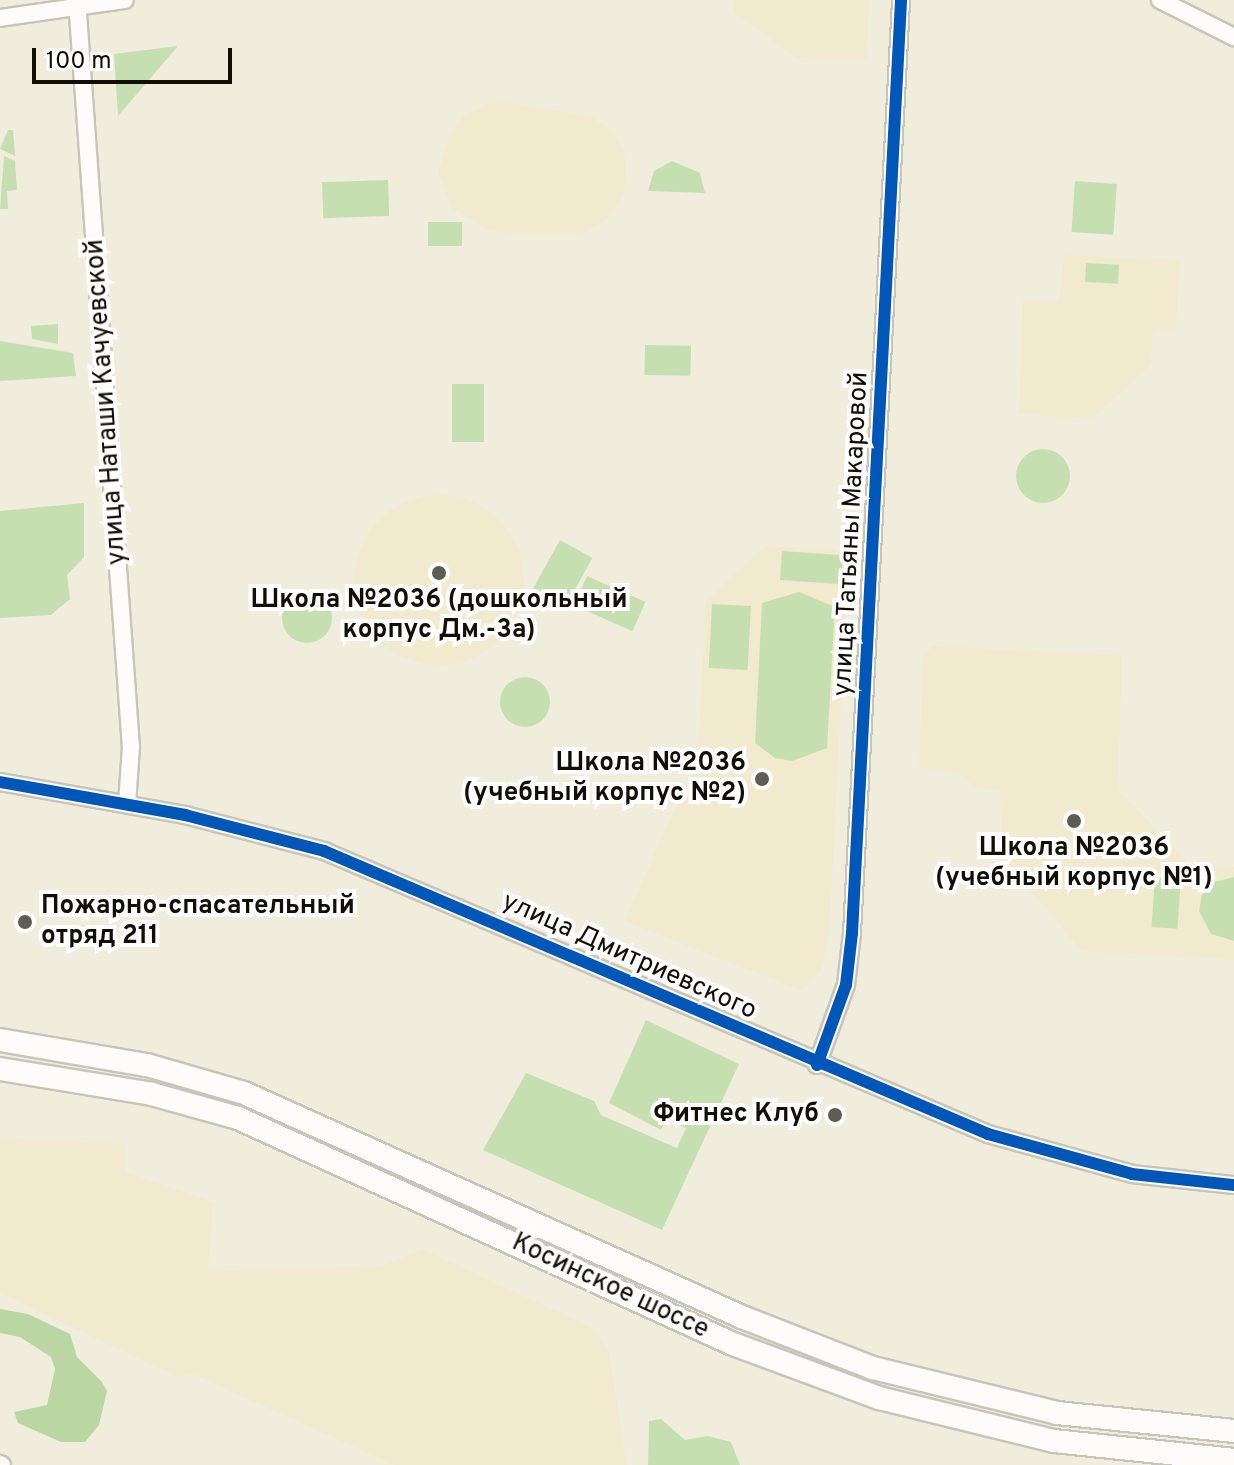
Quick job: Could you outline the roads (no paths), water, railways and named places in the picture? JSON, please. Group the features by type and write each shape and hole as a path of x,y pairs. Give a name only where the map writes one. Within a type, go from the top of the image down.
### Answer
{"highway":[{"name":"Косинское шоссе","path":"0,1040 147,1065 244,1093 742,1317 873,1368 1057,1413 1234,1431"},
{"name":"Косинское шоссе","path":"0,1069 152,1094 238,1118 733,1344 879,1398 1054,1441 1234,1460"}],"street":[{"path":"0,18 77,4 125,0"},
{"name":"улица Татьяны Макаровой","path":"817,1065 846,985 852,933 901,0"},
{"path":"1160,0 1234,37"},
{"name":"улица Наташи Качуевской","path":"77,4 131,747 127,804"},
{"name":"улица Дмитриевского","path":"0,782 127,804 259,833 362,865 817,1065 988,1134 1079,1163 1234,1185"}],"place":[{"name":"Школа №2036 (дошкольный корпус Дм.-3а)","path":"439,573"},
{"name":"Школа №2036 (учебный корпус №2)","path":"762,779"},
{"name":"Школа №2036 (учебный корпус №1)","path":"1074,821"},
{"name":"Пожарно-спасательный отряд 211","path":"25,922"},
{"name":"Фитнес Клуб","path":"835,1115"}]}
